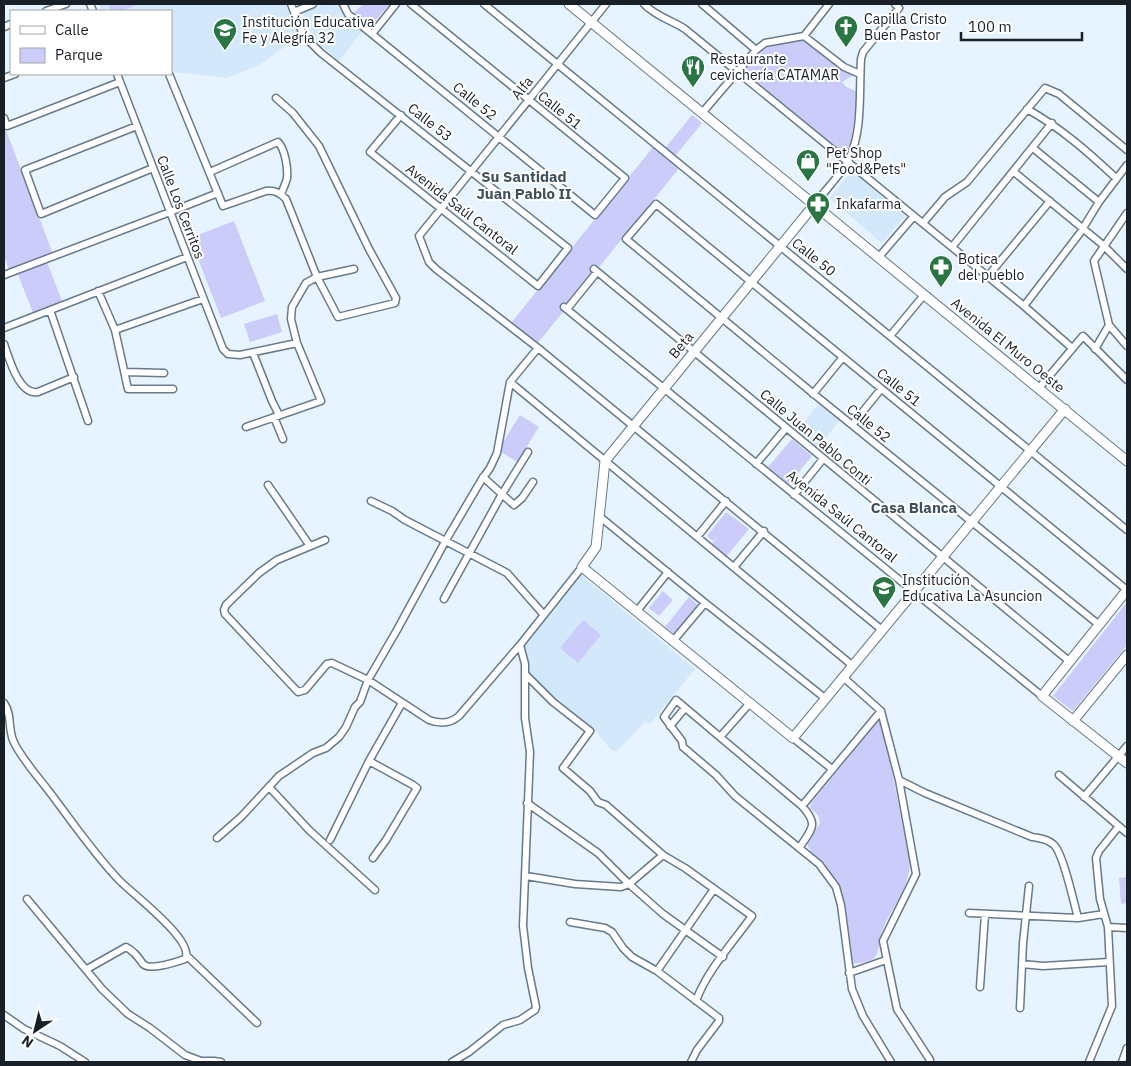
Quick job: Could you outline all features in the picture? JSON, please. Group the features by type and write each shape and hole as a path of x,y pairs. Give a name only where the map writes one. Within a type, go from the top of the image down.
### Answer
{"street":[{"path":"49,10 66,4"},
{"name":"Calle 53","path":"291,4 303,35 315,47 568,248 538,286"},
{"path":"294,12 313,4"},
{"name":"Calle 52","path":"343,4 348,14 595,215"},
{"path":"372,34 396,4"},
{"name":"Calle 51","path":"411,4 625,178 595,215"},
{"name":"Calle 50","path":"484,4 1127,530"},
{"name":"Avenida El Muro Oeste","path":"568,4 1127,461"},
{"name":"Alfa","path":"538,348 436,269 429,262 419,236 606,4"},
{"path":"644,4 657,15 684,28 988,276 1072,348"},
{"path":"702,4 756,50"},
{"path":"702,113 756,50 765,43 804,36 829,4"},
{"name":"Beta","path":"605,461 663,388 752,282 848,161 857,132 860,59 863,52 899,8 895,4"},
{"path":"804,36 844,67 860,74"},
{"name":"Calle Los Cerritos","path":"117,75 223,349 228,354 233,355 253,353"},
{"path":"169,75 223,206 266,191 281,194 286,199 317,277 338,317 392,304 396,301 319,146 293,113 276,98"},
{"path":"4,118 7,126 120,82"},
{"path":"923,223 944,197 967,182 1045,88 1058,94 1127,150"},
{"path":"1027,109 1052,123 1085,149 1116,178"},
{"name":"Avenida Saúl Cantoral","path":"401,115 370,152 439,209 538,286"},
{"path":"952,247 1052,123"},
{"path":"137,126 25,170 41,214 153,168"},
{"path":"210,172 278,142 282,146 286,162 287,179 281,194"},
{"path":"1033,148 1099,202"},
{"path":"1024,306 1083,229 1099,202 1127,165"},
{"path":"1014,172 1126,265"},
{"path":"4,275 218,192"},
{"path":"988,276 1050,201"},
{"name":"Calle 51","path":"626,239 656,204 1127,590"},
{"path":"1127,213 1095,258 1094,264 1109,325 1127,346"},
{"path":"878,258 914,216"},
{"name":"Calle 52","path":"626,239 813,394 1098,624"},
{"path":"4,328 187,257"},
{"path":"246,427 321,401 297,343 292,319 292,307 306,283 317,277 354,269"},
{"name":"Avenida Saúl Cantoral","path":"596,271 566,308 1127,764"},
{"name":"Calle Juan Pablo Conti","path":"596,271 1068,661"},
{"path":"98,291 115,330 128,389 174,389"},
{"path":"890,336 924,295"},
{"path":"115,330 203,299"},
{"path":"50,310 88,420"},
{"path":"1095,350 1109,325"},
{"path":"1039,388 1083,336 1127,380"},
{"path":"283,439 272,401 253,353 297,343"},
{"path":"4,344 14,372 28,391 32,393 74,377"},
{"path":"217,838 270,788 279,776 313,753 326,748 339,737 360,702 368,680 406,615 446,540 490,468 497,453 510,382 538,348 764,531 882,630"},
{"path":"813,394 843,357"},
{"path":"125,372 164,373"},
{"path":"510,382 853,666"},
{"path":"852,425 881,389"},
{"path":"793,738 1065,409"},
{"path":"756,464 786,428"},
{"path":"444,599 502,494 528,452"},
{"path":"794,495 823,459"},
{"path":"325,540 277,560 262,571 226,605 225,614 294,690 298,692 305,690 329,663 336,664 368,680 429,720 440,724 455,720 520,645 596,547 605,461"},
{"path":"483,477 515,505 533,482"},
{"path":"268,485 310,546"},
{"path":"371,501 507,573 544,615"},
{"path":"697,536 726,501"},
{"path":"599,516 705,603 826,698"},
{"path":"734,567 764,531"},
{"path":"582,567 832,769"},
{"path":"637,611 668,572"},
{"path":"1042,696 1068,661 1127,590"},
{"path":"673,641 705,603"},
{"path":"452,1062 469,1052 503,1025 520,1020 536,1009 523,926 530,752 525,718 525,664 520,645"},
{"path":"1074,721 1127,655"},
{"path":"525,674 553,702 590,731 562,768 590,791 598,802 606,805 663,855 685,868 752,916 707,979 696,1001"},
{"path":"843,677 881,711 899,780 916,874 882,941 897,1009 930,1060 929,1062"},
{"path":"800,847 812,827 813,823 810,815 802,806 676,700 664,716 682,741 683,747 716,775 735,796 820,864 836,887 841,905 852,989 863,1016 891,1062"},
{"path":"720,737 750,702"},
{"path":"4,703 11,724 12,740 103,863 135,896 156,911 187,951 187,956 257,1023"},
{"path":"330,840 369,761 402,704"},
{"path":"670,726 685,708"},
{"path":"802,806 881,711"},
{"path":"1084,797 1127,746"},
{"path":"369,761 417,788 373,858"},
{"path":"1059,775 1127,833"},
{"path":"899,780 925,793 1032,836 1047,840 1054,845 1063,860 1078,918"},
{"path":"270,788 309,830 375,890"},
{"path":"527,803 598,853 663,914 722,957"},
{"path":"1089,1062 1112,1006 1108,927 1100,899 1096,858 1099,851 1119,826"},
{"path":"526,876 575,884 621,887 629,884 663,855"},
{"path":"1020,1008 1025,916 1029,886"},
{"path":"657,972 714,889"},
{"path":"27,899 102,990 128,1014 185,1055 201,1061 221,1062"},
{"path":"969,913 1078,918 1104,914"},
{"path":"980,987 985,914"},
{"path":"570,922 605,928 612,932 632,957 657,972 718,1018 719,1021 697,1050 691,1062"},
{"path":"1108,927 1127,928"},
{"path":"86,970 126,948 132,950 148,967 182,960 187,956"},
{"path":"849,973 886,960"},
{"path":"1022,964 1043,966 1109,962"},
{"path":"4,1015 24,1029 60,1046 85,1062"},
{"path":"1122,1062 1127,1048"}],"shaded area":[{"name":"Institución Educativa Fe y Alegría 32","path":"99,4 286,4 299,36 258,66 227,78 174,72 172,68 172,10 101,10"},
{"path":"325,4 341,4 364,29 339,61 312,38 303,13"},
{"path":"852,171 905,216 882,243 829,198"},
{"path":"820,402 841,419 816,450 795,433"},
{"path":"577,575 581,575 695,669 650,724 646,721 617,751 611,750 595,730 557,700 530,674 523,648"}],"green space":[{"path":"108,4 140,4 124,10 111,10"},
{"path":"363,4 390,4 368,29 352,15"},
{"path":"806,40 854,75 842,82 846,87 858,92 851,141 846,155 744,71 765,48"},
{"path":"692,115 702,123 672,160 680,167 537,344 511,323 654,146 662,152"},
{"path":"4,125 53,254 9,270 4,256"},
{"path":"234,221 265,301 221,318 190,238"},
{"path":"47,262 62,301 33,313 17,272"},
{"path":"277,314 282,332 250,342 244,324"},
{"path":"520,415 539,427 517,462 498,450"},
{"path":"792,439 812,456 789,484 768,467"},
{"path":"726,512 749,529 726,557 711,545 718,536 713,541 707,536"},
{"path":"663,591 673,600 659,616 649,608"},
{"path":"689,597 699,606 675,635 665,627"},
{"path":"1127,602 1127,645 1073,711 1053,696"},
{"path":"583,620 601,635 578,663 560,648"},
{"path":"879,720 882,720 910,863 903,890 882,931 877,955 871,960 853,964 850,962 848,924 842,895 837,883 824,863 812,852 807,843 820,823 818,815 810,808 811,803"},
{"path":"1127,877 1127,903 1121,904 1119,878"}],"place":[{"name":"Capilla Cristo Buen Pastor","path":"846,48"},
{"name":"Institución Educativa Fe y Alegría 32","path":"225,51"},
{"name":"Restaurante cevichería CATAMAR","path":"693,88"},
{"name":"Pet Shop \"Food&Pets\"","path":"808,182"},
{"name":"Inkafarma","path":"818,225"},
{"name":"Botica del pueblo","path":"941,288"},
{"name":"Institución Educativa La Asuncion","path":"884,609"}],"district":[{"name":"Su Santidad Juan Pablo II","path":"524,186"},
{"name":"Casa Blanca","path":"914,508"}]}
